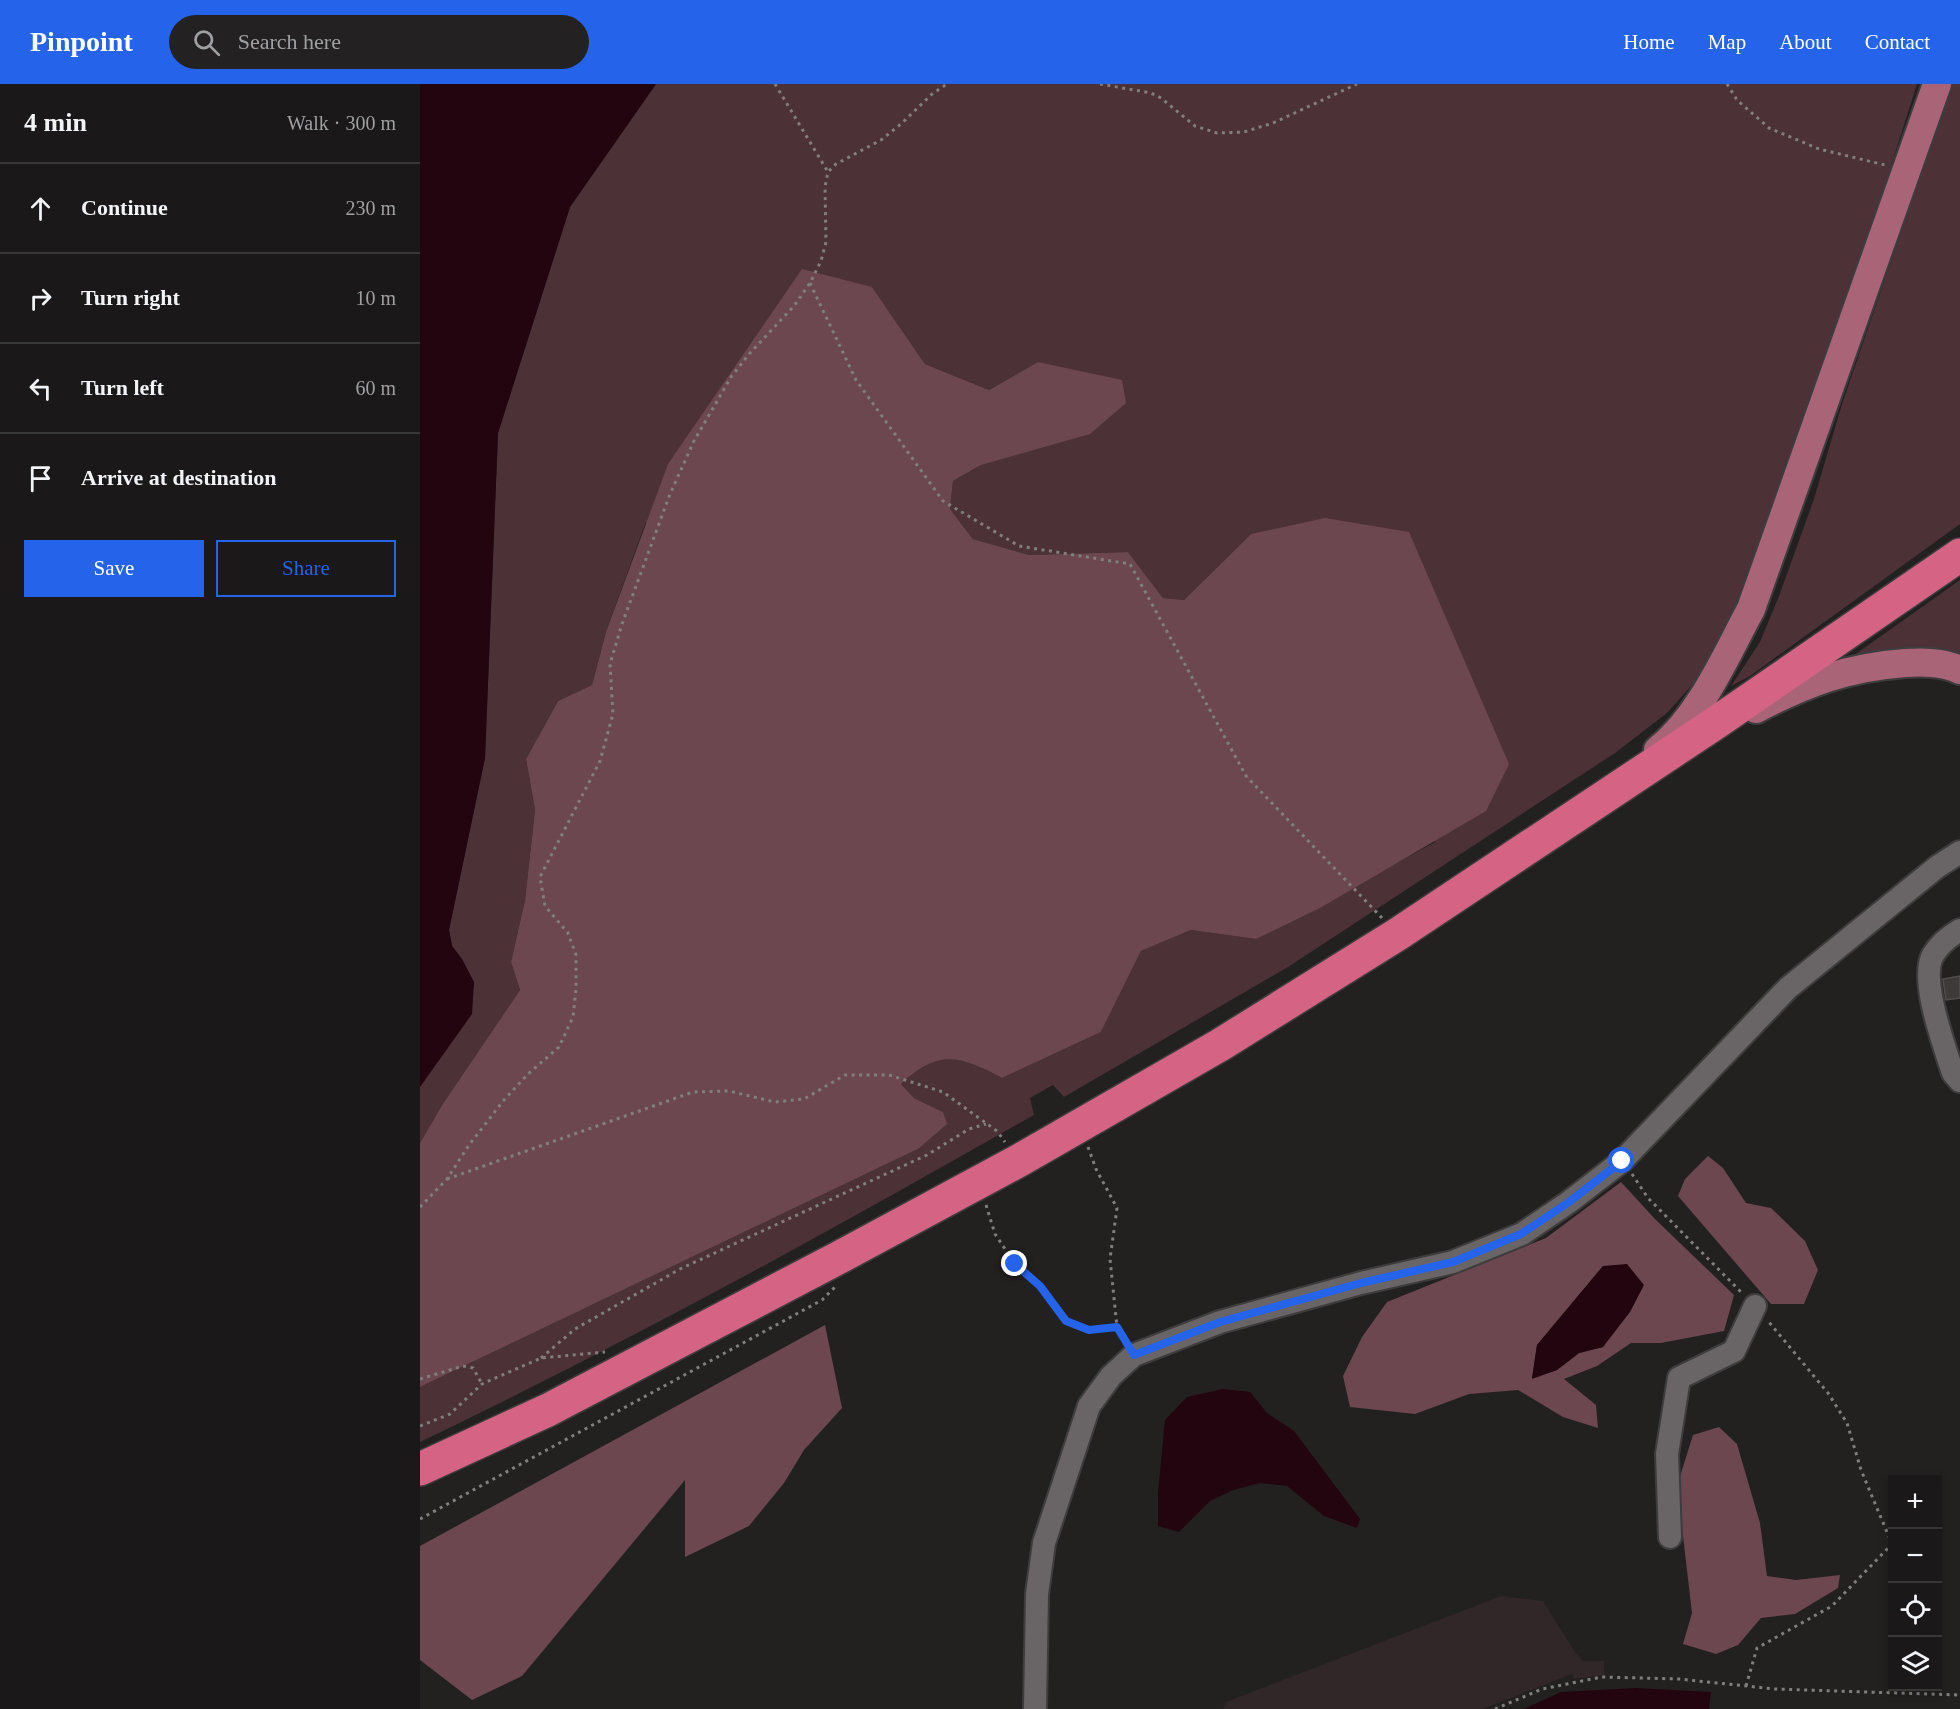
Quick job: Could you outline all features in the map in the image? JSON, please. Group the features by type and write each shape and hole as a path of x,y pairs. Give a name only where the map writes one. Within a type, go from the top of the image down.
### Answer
{"highway":[{"path":"420,1469 548,1410 979,1182 1230,1039 1398,934 1602,799 1960,555"}],"main road":[{"path":"1602,799 1687,722 1751,609 1937,84"},
{"path":"1717,722 1739,718 1808,683 1862,667 1925,662 1951,666 1960,670"}],"street":[{"path":"1035,1709 1037,1594 1044,1543 1089,1406 1111,1376 1134,1355 1220,1322 1361,1283 1453,1262 1521,1234 1569,1202 1622,1161 1788,988 1937,867 1960,852"},
{"path":"1960,930 1950,936 1932,956 1929,978 1933,1008 1953,1073 1960,1082"},
{"path":"1670,1537 1667,1454 1679,1378 1734,1351 1755,1306"}],"path":[{"path":"775,84 828,172"},
{"path":"420,1207 447,1179 469,1145 504,1100 528,1074 559,1047 573,1017 576,955 567,933 545,906 540,877 600,761 613,714 610,664 622,624 670,494 689,452 730,377 794,306 810,283 821,261 826,242 825,187 828,172 880,140 901,124 932,94 947,84"},
{"path":"1100,84 1151,93 1161,98 1195,126 1217,133 1244,132 1273,123 1357,84"},
{"path":"1727,84 1737,100 1769,128 1819,149 1907,171"},
{"path":"810,283 856,380 943,501 1019,546 1130,564 1246,776 1398,934"},
{"path":"420,1426 450,1414 482,1384 541,1358 575,1329 680,1269 927,1155 969,1129 986,1124 943,1092 889,1075 845,1075 804,1099 775,1102 729,1091 693,1092 447,1179"},
{"path":"1080,1126 1096,1169 1117,1208 1110,1259 1117,1327 1134,1355"},
{"path":"1622,1161 1648,1198 1755,1306 1828,1393 1847,1423 1861,1470 1892,1544 1832,1606 1757,1648 1746,1686"},
{"path":"979,1182 994,1234 1015,1264 1040,1286 1066,1321 1089,1330 1117,1327"},
{"path":"420,1519 822,1300 838,1284"},
{"path":"541,1358 610,1352 623,1370"},
{"path":"420,1379 463,1366 473,1368 482,1384"},
{"path":"1495,1709 1542,1689 1602,1677 1679,1679 1775,1689 1960,1695"}],"shaded area":[{"path":"420,84 656,84 570,207 498,433 485,758 449,930 452,946 474,982 472,1014 420,1087"},
{"path":"656,84 1917,84 1872,226 1742,604 1709,666 1667,713 1615,753 1288,967 1064,1097 1053,1085 1030,1098 1034,1115 806,1243 576,1365 420,1442 420,1387 918,1149 943,1112 914,1098 901,1084 920,1068 933,1061 953,1059 973,1064 1002,1078 1101,1032 1141,951 1191,930 1256,939 1435,842 1251,534 1184,600 1163,598 1128,552 1029,555 973,539 950,509 953,481 981,465 1038,362 989,390 925,364 872,287 645,524 606,632 592,685 558,701 526,759 535,810 525,900 511,962 520,990 442,1105 420,1143 420,1087 462,959 452,946 449,930 485,758 498,433 570,207"},
{"path":"1952,84 1960,84 1960,524 1750,676 1731,686 1760,642 1779,596 1814,499 1842,404"},
{"path":"802,269 872,287 925,364 989,390 1038,362 1122,380 1126,403 1090,434 981,465 953,481 950,509 973,539 1029,555 1128,552 1163,598 1184,600 1251,534 1325,518 1409,532 1509,764 1486,811 1320,908 1256,939 1191,930 1141,951 1101,1032 1002,1078 962,1061 939,1060 927,1065 901,1084 914,1098 943,1112 947,1124 918,1149 420,1387 420,1143 442,1105 520,990 511,962 525,900 535,810 526,759 558,701 592,685 606,632 668,464"},
{"path":"1960,580 1960,658 1843,663"},
{"path":"1708,1156 1723,1168 1746,1203 1771,1208 1805,1241 1818,1270 1804,1304 1771,1304 1678,1196 1685,1179"},
{"path":"1621,1182 1655,1219 1734,1295 1724,1331 1661,1343 1631,1343 1597,1366 1564,1379 1596,1405 1598,1428 1563,1417 1518,1390 1469,1394 1415,1414 1350,1407 1343,1376 1362,1337 1387,1302 1546,1238","holes":["1603,1266 1603,1347 1579,1353 1557,1370 1532,1378 1537,1345"]},
{"path":"1627,1264 1644,1285 1630,1312 1603,1347 1579,1353 1557,1370 1532,1379 1537,1345 1603,1266"},
{"path":"825,1325 842,1408 804,1450 784,1483 749,1526 685,1557 685,1480 522,1676 472,1700 420,1660 420,1546"},
{"path":"1223,1389 1250,1392 1267,1413 1294,1431 1360,1519 1357,1528 1324,1516 1287,1486 1260,1483 1233,1490 1210,1501 1179,1532 1158,1526 1158,1493 1165,1420 1187,1397"},
{"path":"1719,1427 1737,1444 1760,1523 1767,1576 1796,1580 1840,1575 1838,1588 1795,1614 1761,1618 1738,1645 1716,1654 1683,1644 1692,1613 1683,1536 1675,1492 1693,1435"},
{"path":"1501,1596 1543,1601 1583,1661 1604,1661 1604,1675 1574,1679 1572,1674 1482,1709 1223,1709 1226,1702"},
{"path":"1636,1688 1711,1692 1709,1709 1524,1709 1561,1692"}],"building":[{"path":"1960,976 1960,998 1946,1000 1943,979"}],"route":[{"path":"1015,1264 1040,1286 1066,1321 1089,1330 1117,1327 1134,1355 1220,1322 1361,1283 1453,1262 1521,1234 1569,1202 1622,1161"}]}
